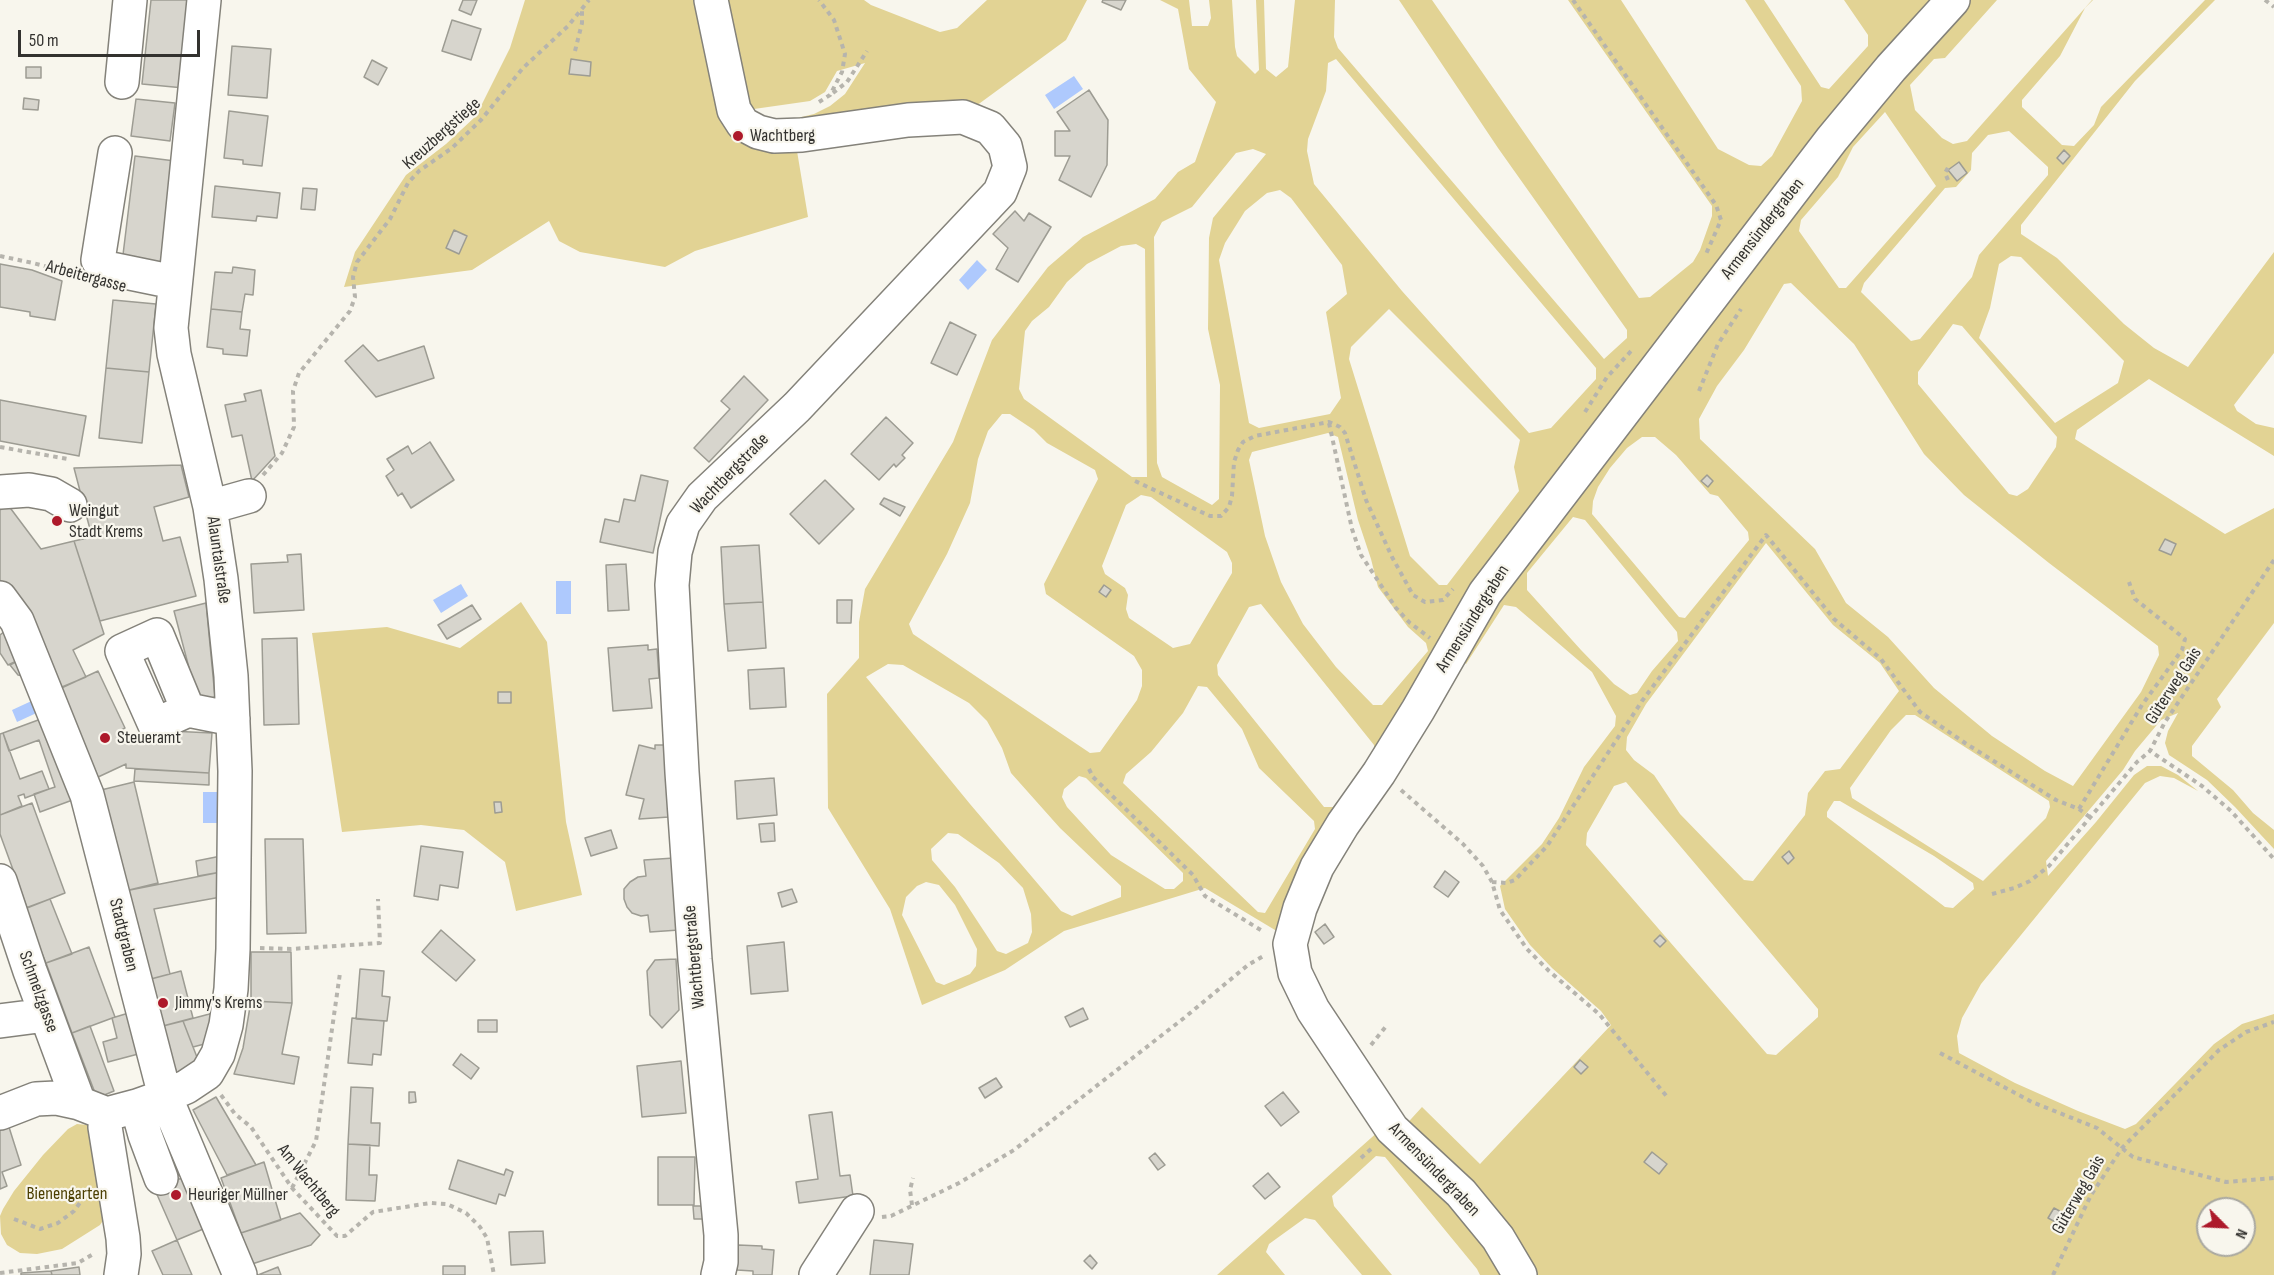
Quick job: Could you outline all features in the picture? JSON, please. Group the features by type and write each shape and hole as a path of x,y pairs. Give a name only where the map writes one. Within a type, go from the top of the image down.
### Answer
{"street":[{"path":"122,82 130,0"},
{"name":"Alauntalstraße","path":"122,1105 186,1087 207,1073 218,1054 226,1025 231,989 233,719 231,676 224,600 210,507 174,354 171,328 204,0"},
{"name":"Wachtbergstraße","path":"711,0 734,110 743,124 758,132 774,136 802,135 908,120 963,117 990,128 1005,146 1010,167 1000,192 797,407 702,497 683,524 675,552 672,585 682,772 694,960 721,1235 721,1262 718,1275"},
{"name":"Armensündergraben","path":"1520,1275 1498,1238 1461,1193 1392,1130 1313,1010 1295,973 1279,949 1300,908 1317,867 1342,824 1380,773 1485,594 1832,138 1953,0"},
{"path":"115,153 98,261 106,268 173,291"},
{"name":"Arbeitergasse","path":"77,275 173,291"},
{"path":"0,492 29,490 51,494 70,505"},
{"path":"210,507 252,490"},
{"name":"Stadtgraben","path":"0,598 17,621 87,795 122,1105 240,1275"},
{"path":"188,710 233,719"},
{"name":"Schmelzgasse","path":"0,881 46,1015 122,1105"},
{"path":"0,1022 46,1015"},
{"path":"0,1113 36,1100 56,1098 122,1105 145,1136 161,1178"},
{"path":"121,1275 124,1254 123,1238 105,1127 122,1105"},
{"path":"816,1275 857,1211"}],"path":[{"name":"Kreuzbergstiege","path":"252,490 282,453 294,427 293,391 298,373 350,311 355,297 353,277 357,262 390,219 408,183 419,171 452,147 481,120 523,68 568,26 589,0"},
{"path":"819,0 834,20 845,54 842,72 830,95"},
{"path":"1573,0 1716,205 1721,220 1702,261"},
{"path":"2265,0 2274,8"},
{"path":"575,51 582,23 582,8"},
{"path":"813,106 847,82 867,51"},
{"path":"1948,180 1945,173 1950,164"},
{"name":"Arbeitergasse","path":"0,256 77,275"},
{"path":"1583,414 1607,376 1637,345"},
{"path":"1329,422 1352,530 1361,555 1396,608 1425,635 1451,651"},
{"path":"1135,481 1210,516 1221,516 1229,507 1234,462 1244,442 1255,436 1329,422 1340,426 1345,433 1366,500 1392,557 1413,595 1425,602 1443,600 1458,583"},
{"path":"0,447 68,459"},
{"path":"1492,882 1507,883 1515,880 1526,871 1547,846 1642,701 1766,535 1834,619 1881,659 1920,712 2056,800 2079,808 2091,818"},
{"name":"Güterweg Gais","path":"2274,560 2165,722 2150,751 2202,786 2223,804 2274,859"},
{"path":"2079,808 2142,705 2182,650 2185,639 2135,599 2129,582"},
{"path":"1992,894 2014,888 2049,866 2137,762 2150,751"},
{"path":"857,1211 872,1217 891,1216 959,1184 1014,1150 1184,1018 1248,965 1279,949 1273,938 1205,896 1193,875 1093,777 1089,769"},
{"path":"1380,773 1419,804 1463,844 1483,866 1492,882 1500,910 1527,949 1599,1014 1668,1098"},
{"path":"271,948 380,943 378,899"},
{"path":"292,1188 316,1141 340,973"},
{"name":"Güterweg Gais","path":"2053,1275 2091,1195 2122,1148 2219,1050 2246,1032 2274,1022"},
{"path":"1940,1053 2032,1102 2097,1128 2133,1157 2226,1182 2274,1178"},
{"name":"Am Wachtberg","path":"218,1090 235,1114 252,1127 292,1188 337,1236 345,1236 373,1212 430,1203 447,1204 466,1213 480,1227 487,1238 494,1275"},
{"path":"912,1205 910,1190 913,1178"},
{"path":"14,1219 40,1228 58,1223 74,1211 87,1194 88,1182"},
{"path":"0,1273 78,1263 112,1241 123,1238"}],"green space":[{"path":"525,0 703,0 728,112 796,145 808,217 695,251 665,267 580,252 559,241 549,221 472,270 344,287 355,252 406,175 446,144 476,116 510,48"},
{"path":"716,0 864,0 871,5 940,32 957,28 987,0 1087,0 1066,40 976,106 785,121 814,114 830,106 845,94 865,63 837,71 825,92 810,101 747,110"},
{"path":"1160,0 1189,0 1192,26 1208,26 1211,18 1209,0 1232,0 1237,56 1255,74 1259,70 1256,0 1264,0 1266,69 1276,77 1288,67 1295,0 1335,0 1334,37 1338,48 1604,359 1627,338 1627,330 1498,148 1399,0 1432,0 1639,298 1650,297 1693,262 1700,250 1712,216 1712,206 1568,0 1621,0 1718,149 1749,165 1761,166 1772,156 1802,101 1801,86 1745,0 1764,0 1821,87 1829,89 1868,46 1868,35 1844,0 1946,0 1570,473 1285,936 1205,888 1064,931 1005,970 922,1005 890,909 828,808 827,694 859,658 859,622 865,589 953,442 992,340 1048,267 1083,237 1155,199 1178,172 1195,162 1216,102 1189,69 1178,9","holes":["1336,59 1596,368 1596,379 1551,428 1529,433 1402,291 1314,184 1307,151 1308,139 1326,91 1328,63","1253,149 1266,154 1213,218 1209,238 1208,329 1220,385 1219,499 1212,505 1162,477 1157,463 1154,237 1162,222 1192,207 1236,153","1280,190 1291,198 1342,265 1347,294 1326,312 1341,398 1330,414 1259,428 1249,423 1219,260 1225,243 1245,211 1267,193","1136,244 1145,249 1147,477 1132,477 1024,399 1019,389 1025,331 1032,321 1049,307 1067,282 1087,264 1121,246","1389,309 1520,440 1514,467 1519,491 1447,585 1439,585 1410,556 1349,359 1351,347","1002,414 1010,414 1034,430 1047,443 1095,470 1098,479 1044,584 1046,594 1134,656 1142,670 1142,686 1137,700 1100,752 1090,753 913,634 909,624 947,554 970,503 978,459 988,431","1328,433 1338,437 1358,520 1378,587 1408,627 1426,643 1428,651 1382,705 1373,705 1336,667 1303,624 1281,582 1265,536 1249,460 1252,452","1141,495 1151,497 1227,552 1232,563 1232,573 1190,644 1173,648 1129,618 1126,609 1128,595 1125,588 1105,574 1102,566 1126,505","1261,604 1374,745 1374,755 1333,807 1324,807 1218,675 1217,665 1249,607","888,664 903,665 969,703 987,721 1002,748 1011,773 1060,828 1121,886 1121,897 1072,916 1061,911 970,804 866,677","1198,686 1207,687 1242,729 1259,768 1314,821 1315,829 1265,913 1258,912 1123,783 1126,774 1151,752 1183,713","1079,776 1086,778 1183,873 1183,881 1174,889 1165,889 1111,855 1067,807 1062,797 1064,789","948,833 958,834 999,863 1023,888 1031,914 1032,932 1028,943 1006,954 997,951 955,887 932,860 931,849","926,882 939,885 955,905 977,949 976,966 970,974 944,985 936,982 902,915 906,897 917,886"]},
{"path":"1964,0 1997,0 1945,58 1934,59 1910,85 1915,110 1942,138 1953,144 1967,141 2092,0 2093,0 2085,8 2060,56 2022,100 2022,107 2062,145 2074,146 2094,125 2101,107 2205,0 2215,0 2135,81 2021,225 2021,234 2057,258 2124,324 2154,348 2188,367 2274,252 2274,353 2234,405 2237,411 2256,424 2274,428 2274,456 2149,379 2077,430 2075,439 2225,534 2274,508 2274,623 2217,699 2221,707 2192,746 2192,756 2233,790 2253,813 2274,830 2274,849 2207,780 2169,755 2165,743 2168,731 2178,713 2161,720 2135,751 2123,770 2046,861 2048,876 2134,775 2147,766 2161,766 2178,775 2198,791 2174,778 2160,776 2145,783 1981,984 1962,1018 1957,1036 1959,1053 2015,1083 2125,1129 2136,1124 2214,1044 2242,1024 2274,1014 2274,1275 1480,1275 1385,1157 1376,1156 1332,1196 1334,1206 1392,1275 1362,1275 1315,1220 1305,1218 1269,1244 1266,1252 1285,1275 1217,1275 1380,1130 1391,1141 1422,1107 1480,1164 1611,1025 1601,1011 1552,968 1530,945 1505,909 1500,886 1542,844 1559,818 1584,767 1615,726 1616,716 1592,672 1516,607 1504,605 1466,664 1458,657 1526,548","holes":["1885,112 1936,186 1846,288 1839,288 1799,231 1801,220 1838,177 1853,147","2009,131 2048,167 2048,175 1979,255 1972,277 1920,339 1911,341 1861,292 1864,283 1945,188 1956,187 1971,170 1972,153 1988,135","2011,256 2021,257 2124,361 2118,383 2055,423 1979,338 1990,308 1999,264","1791,283 1854,344 1924,454 1964,495 2158,646 2159,655 2141,692 2073,786 2045,771 1992,736 1934,688 1888,637 1846,603 1815,549 1700,439 1699,419 1717,386 1744,350 1784,284","1953,324 1962,326 2057,437 2056,447 2028,489 2017,496 2009,494 1918,384 1918,372","1642,437 1655,437 1676,455 1710,494 1718,496 1748,532 1749,540 1685,618 1679,617 1592,514 1593,501 1598,487 1627,448","1573,517 1585,520 1677,632 1678,641 1652,671 1637,693 1630,695 1614,684 1527,590 1527,573","1766,543 1833,625 1880,663 1899,691 1840,769 1825,771 1808,793 1805,815 1753,881 1744,880 1680,814 1654,775 1634,760 1626,750 1627,737 1646,704","1906,715 1915,715 2049,801 2050,807 2046,818 1983,881 1852,798 1850,788 1891,730","1626,782 1818,1009 1818,1017 1776,1055 1767,1054 1586,845 1587,833 1614,786","1834,801 1840,801 1934,856 1973,883 1974,889 1953,908 1945,907 1827,817 1827,812"]},
{"path":"521,602 547,642 566,822 582,895 516,911 505,862 464,830 421,825 342,832 312,633 387,627 460,648"},
{"name":"Bienengarten","path":"77,1124 87,1125 94,1131 106,1216 100,1225 62,1249 37,1254 20,1253 7,1245 1,1234 0,1216 3,1209 14,1191 43,1155 68,1129"}],"water":[{"path":"1074,76 1083,89 1054,109 1045,95"},
{"path":"977,260 987,270 968,290 959,280"},
{"path":"556,581 571,581 571,614 556,614"},
{"path":"461,584 468,596 441,613 433,600"},
{"path":"38,698 43,710 17,722 12,710"},
{"path":"203,792 219,792 219,823 203,823"}],"building":[{"path":"151,0 193,0 184,88 142,84"},
{"path":"463,0 477,0 471,15 459,10"},
{"path":"1103,0 1126,0 1121,10 1102,2"},
{"path":"452,20 481,29 471,60 442,51"},
{"path":"232,46 271,49 267,98 228,95"},
{"path":"571,59 591,62 590,76 569,74"},
{"path":"372,60 387,68 378,85 364,77"},
{"path":"26,67 41,67 41,78 26,78"},
{"path":"1089,90 1108,120 1107,165 1091,197 1059,180 1070,156 1055,156 1055,131 1070,131 1057,112"},
{"path":"24,98 39,100 38,110 23,109"},
{"path":"136,99 175,103 170,141 131,136"},
{"path":"229,111 268,116 262,166 243,164 243,160 224,158"},
{"path":"2064,150 2070,156 2063,164 2057,158"},
{"path":"135,156 175,161 163,267 122,263"},
{"path":"1959,162 1967,173 1957,181 1948,170"},
{"path":"215,186 280,193 277,218 257,216 256,221 212,217"},
{"path":"303,188 317,189 315,210 301,209"},
{"path":"1015,211 1024,221 1029,213 1051,227 1018,282 996,269 1008,248 993,234"},
{"path":"454,230 467,236 459,254 446,248"},
{"path":"0,264 32,270 62,281 55,320 30,316 30,312 0,307"},
{"path":"233,267 255,270 253,295 245,294 242,312 211,309 215,272 232,273"},
{"path":"113,300 156,304 149,372 106,368"},
{"path":"211,309 242,312 240,329 250,330 247,356 223,354 223,349 207,347"},
{"path":"950,322 976,335 957,375 931,363"},
{"path":"363,345 378,361 424,346 434,378 376,397 345,361"},
{"path":"106,368 149,372 142,443 99,438"},
{"path":"744,376 768,400 709,462 694,448 730,409 721,401"},
{"path":"261,390 275,456 252,481 242,435 232,437 225,405 246,401 244,394"},
{"path":"0,400 86,416 79,456 0,441"},
{"path":"886,417 913,443 902,455 905,458 896,467 894,464 879,480 851,454"},
{"path":"430,442 454,480 411,508 402,493 398,496 386,476 394,470 387,459 408,446 412,454"},
{"path":"181,465 189,497 154,507 163,541 180,537 196,596 100,621 74,541 92,537 74,468"},
{"path":"641,475 668,481 653,553 600,542 605,519 619,522 624,499 635,501"},
{"path":"1707,475 1713,481 1708,487 1701,481"},
{"path":"825,480 854,509 819,544 790,514"},
{"path":"884,498 905,507 900,516 880,504"},
{"path":"8,505 41,549 74,541 104,634 73,650 86,677 62,687 26,614 0,580 0,510"},
{"path":"2165,539 2176,544 2171,555 2159,550"},
{"path":"759,545 763,602 724,604 721,547"},
{"path":"301,554 304,610 254,613 251,564 288,562 287,555"},
{"path":"626,564 629,610 608,611 606,565"},
{"path":"1104,585 1111,590 1106,597 1099,592"},
{"path":"837,600 852,600 851,623 837,623"},
{"path":"763,602 766,648 728,651 724,604"},
{"path":"206,603 215,697 198,702 174,611"},
{"path":"472,605 481,619 447,639 438,625"},
{"path":"9,628 25,657 8,665 0,653 0,635"},
{"path":"297,638 299,724 264,725 262,639"},
{"path":"648,645 648,650 657,649 659,678 649,679 652,708 613,711 608,648"},
{"path":"25,657 28,677 18,675 10,665"},
{"path":"784,668 786,707 750,709 748,670"},
{"path":"98,671 125,728 123,734 169,736 170,731 212,733 209,773 126,768 126,764 96,778 55,691"},
{"path":"498,692 511,692 511,703 498,703"},
{"path":"49,716 78,798 40,812 34,794 55,787 39,740 9,751 3,733"},
{"path":"3,733 20,779 42,771 49,789 25,798 24,794 18,796 22,806 0,815 0,734"},
{"path":"639,745 655,749 655,745 665,745 669,817 639,819 644,799 626,795"},
{"path":"135,769 209,773 209,785 134,781"},
{"path":"774,778 777,815 737,819 735,781"},
{"path":"134,782 158,883 125,891 101,790"},
{"path":"494,802 501,802 502,812 495,813"},
{"path":"32,803 65,893 27,908 0,834 0,815"},
{"path":"774,823 775,841 761,842 759,824"},
{"path":"611,830 617,848 591,856 585,838"},
{"path":"265,839 303,839 306,933 267,934"},
{"path":"421,846 463,852 458,888 440,885 438,900 414,896"},
{"path":"1789,851 1794,858 1788,864 1782,857"},
{"path":"221,856 221,872 198,876 196,861"},
{"path":"674,858 679,930 650,932 648,915 641,916 632,913 624,899 624,889 638,877 646,876 644,860"},
{"path":"1445,871 1459,882 1448,897 1434,887"},
{"path":"221,872 221,897 154,909 170,974 147,980 125,891"},
{"path":"792,889 797,902 782,907 778,893"},
{"path":"50,899 72,954 46,963 23,909"},
{"path":"1325,924 1334,937 1324,944 1315,932"},
{"path":"441,930 475,960 456,981 422,952"},
{"path":"1660,935 1666,941 1660,947 1654,941"},
{"path":"784,942 788,991 751,994 747,946"},
{"path":"89,947 115,1017 72,1033 46,963"},
{"path":"251,952 291,952 292,1003 251,1001"},
{"path":"676,959 679,1010 662,1028 650,1015 647,971 655,960"},
{"path":"360,969 384,971 382,996 390,997 387,1021 356,1019"},
{"path":"181,971 193,1018 159,1027 147,980"},
{"path":"251,1001 292,1003 282,1054 299,1057 294,1084 234,1074 243,1048"},
{"path":"1083,1008 1088,1019 1070,1027 1065,1017"},
{"path":"132,1012 142,1053 108,1062 103,1042 117,1038 112,1018"},
{"path":"217,1012 212,1042 193,1047 183,1021"},
{"path":"352,1018 384,1021 381,1055 373,1054 372,1065 348,1063"},
{"path":"478,1020 497,1020 497,1032 478,1032"},
{"path":"183,1021 200,1065 177,1073 159,1027"},
{"path":"90,1026 114,1091 97,1098 72,1033"},
{"path":"461,1054 479,1068 471,1079 453,1065"},
{"path":"1580,1060 1588,1067 1581,1074 1574,1067"},
{"path":"681,1061 686,1113 642,1117 637,1066"},
{"path":"996,1078 1002,1087 985,1098 979,1088"},
{"path":"351,1087 373,1088 371,1123 380,1123 379,1146 348,1144"},
{"path":"409,1092 415,1092 416,1102 409,1103"},
{"path":"1283,1092 1299,1112 1281,1126 1265,1106"},
{"path":"216,1097 256,1165 227,1175 193,1110"},
{"path":"832,1112 840,1176 850,1175 853,1196 799,1203 796,1182 818,1179 809,1115"},
{"path":"8,1124 21,1165 2,1172 7,1186 0,1189 0,1127"},
{"path":"348,1144 370,1145 369,1175 377,1175 375,1201 346,1200"},
{"path":"1652,1152 1667,1164 1659,1174 1644,1162"},
{"path":"1155,1153 1165,1165 1158,1170 1149,1158"},
{"path":"658,1157 695,1157 694,1205 658,1205"},
{"path":"458,1160 504,1175 506,1169 513,1172 505,1196 499,1194 496,1204 449,1189"},
{"path":"264,1162 281,1220 241,1233 221,1178"},
{"path":"1268,1173 1280,1187 1265,1199 1253,1186"},
{"path":"186,1176 208,1227 177,1240 155,1190"},
{"path":"693,1206 703,1206 704,1219 694,1219"},
{"path":"2054,1208 2067,1215 2061,1225 2048,1218"},
{"path":"300,1213 320,1235 311,1245 252,1264 241,1233"},
{"path":"543,1231 545,1263 511,1265 509,1232"},
{"path":"177,1240 192,1275 163,1275 152,1251"},
{"path":"874,1240 913,1244 909,1275 870,1275"},
{"path":"738,1245 762,1246 762,1249 774,1250 772,1275 753,1275 753,1271 737,1270"},
{"path":"1090,1255 1097,1263 1092,1269 1084,1261"},
{"path":"443,1266 465,1266 465,1275 443,1275"},
{"path":"79,1267 80,1275 52,1275 51,1271"},
{"path":"278,1267 281,1275 258,1275"},
{"path":"51,1271 52,1275 21,1275 21,1273"}],"place":[{"name":"Wachtberg","path":"738,136"},
{"name":"Weingut Stadt Krems","path":"57,521"},
{"name":"Steueramt","path":"105,738"},
{"name":"Jimmy's Krems","path":"163,1003"},
{"name":"Heuriger Müllner","path":"176,1195"}]}
